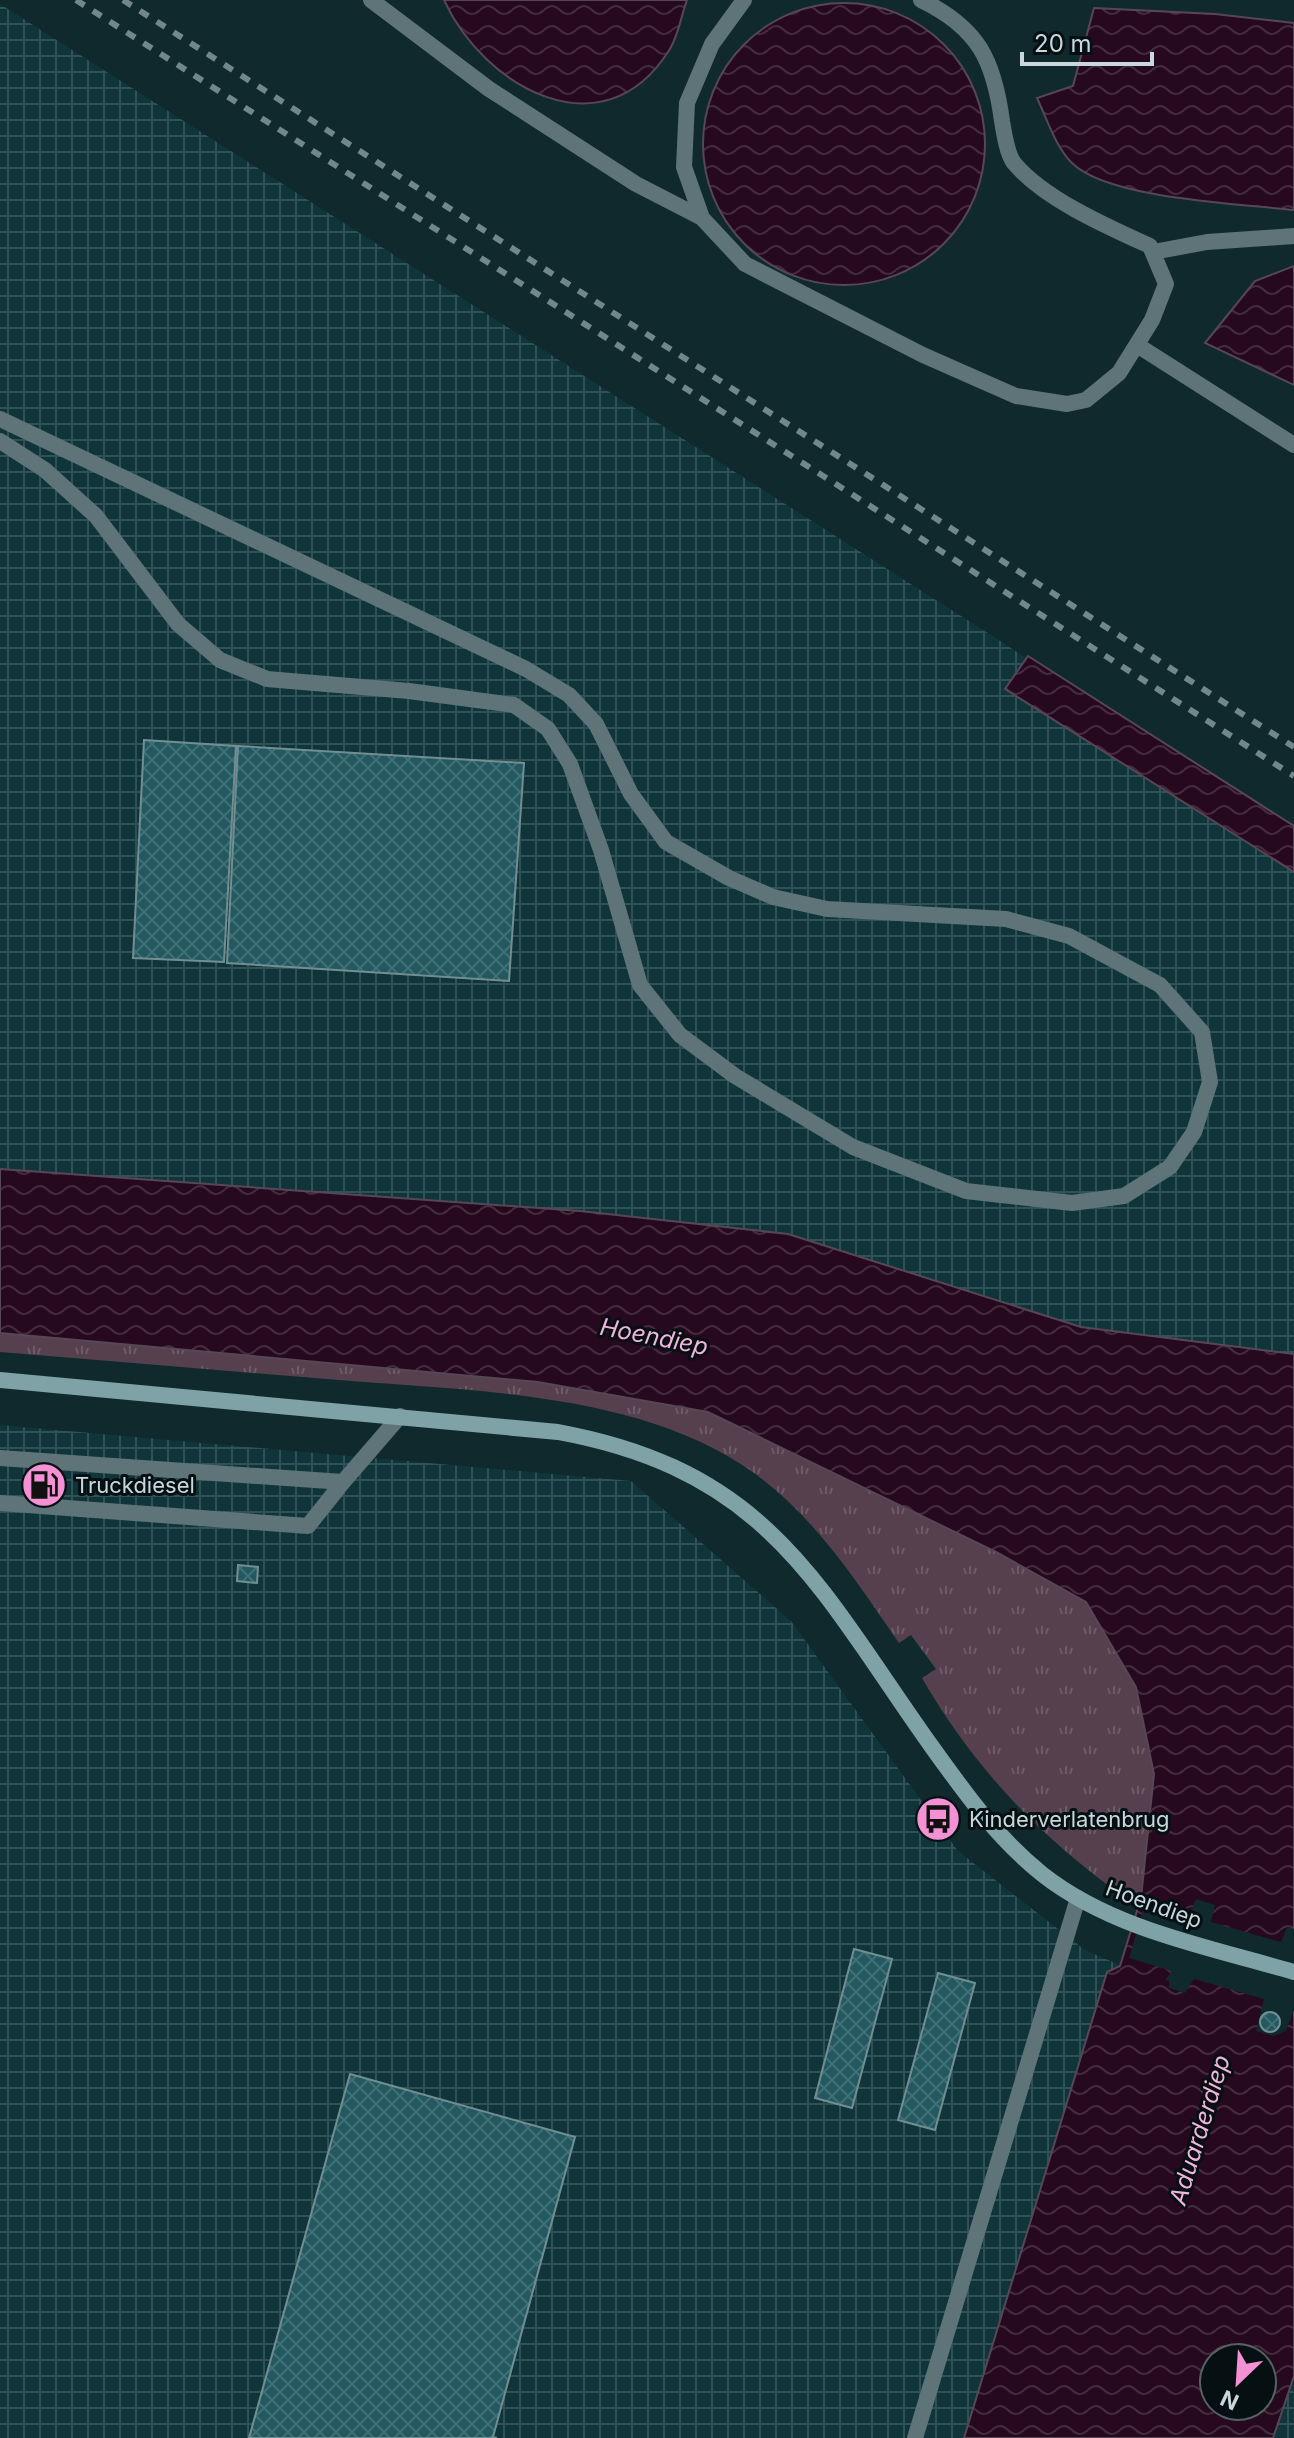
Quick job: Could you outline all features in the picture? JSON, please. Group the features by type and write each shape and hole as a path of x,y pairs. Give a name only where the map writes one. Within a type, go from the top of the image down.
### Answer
{"main road":[{"name":"Hoendiep","path":"0,1380 558,1432 606,1441 674,1466 737,1502 799,1559 987,1821 1044,1875 1078,1898 1121,1920 1294,1972"}],"lane":[{"path":"371,0 489,89 636,184 702,218 745,264 896,342 1016,396 1067,404 1086,400 1119,373 1137,345 1166,284 1153,252 1150,246 1106,226 1045,189 1012,161 996,78 976,40 921,0"},
{"path":"702,218 684,167 687,103 712,44 744,0"},
{"path":"1153,252 1207,242 1294,236"},
{"path":"1137,345 1294,445"},
{"path":"0,419 526,669 569,695 596,724 631,794 666,842 729,878 773,897 827,909 1006,919 1069,936 1160,985 1202,1032 1210,1082 1194,1132 1170,1167 1124,1196 1072,1203 966,1191 853,1147 735,1076 691,1043 640,985 591,822 570,764 548,729 514,705 409,691 267,679 220,660 178,624 96,516 45,470 0,441"},
{"path":"0,1503 308,1526 400,1416"},
{"path":"0,1458 343,1482"},
{"path":"915,2438 1078,1898"}],"shaded area":[{"path":"0,4 1005,644 1294,837 1294,1373 0,1176"},
{"path":"0,1425 631,1481 791,1621 958,1851 1085,1950 1238,2016 1294,1967 1294,2438 0,2438"}],"green space":[{"path":"0,1333 538,1382 708,1412 996,1552 1086,1602 1136,1687 1154,1774 1141,1898 1115,1885 1113,1889 1084,1867 1006,1794 962,1739 922,1678 936,1669 911,1635 899,1643 834,1552 777,1491 754,1473 708,1446 658,1425 549,1399 0,1352"}],"water":[{"path":"444,0 687,0 668,52 641,83 611,99 579,103 546,97 515,82 487,59 462,31"},
{"path":"844,3 885,9 911,19 944,44 969,77 979,103 985,144 979,185 969,211 944,244 911,269 885,279 844,285 803,279 777,269 744,244 719,211 709,185 703,144 709,103 719,77 744,44 777,19 803,9"},
{"path":"1094,8 1215,14 1294,23 1294,210 1144,192 1090,175 1072,163 1056,140 1037,98 1073,86"},
{"path":"1294,266 1294,385 1205,343 1255,281"},
{"path":"1028,656 1294,826 1294,872 1005,689"},
{"name":"Aduarderdiep","path":"0,1169 580,1211 788,1234 1081,1327 1294,1354 1294,2376 1273,2438 964,2438 1107,1972 1120,1966 1141,1898 1154,1774 1136,1687 1086,1602 996,1552 708,1412 538,1382 0,1333"}],"pier":[{"name":"Kinderverlatenbrug","path":"1137,1896 1189,1915 1196,1899 1215,1905 1211,1922 1281,1942 1287,1927 1294,1929 1294,2010 1286,2031 1274,2036 1256,2031 1264,1999 1194,1979 1185,1993 1169,1988 1169,1981 1165,1980 1172,1971 1129,1958 1145,1904 1136,1900"}],"building":[{"path":"144,740 236,746 224,962 133,958"},
{"path":"238,746 524,763 509,981 227,963"},
{"path":"238,1565 258,1567 257,1583 237,1581"},
{"path":"854,1949 892,1959 852,2108 815,2098"},
{"path":"938,1973 975,1983 935,2130 898,2120"},
{"path":"1270,2012 1277,2015 1280,2022 1277,2029 1270,2032 1263,2029 1260,2022 1263,2015"},
{"path":"350,2074 575,2137 493,2437 497,2438 249,2438"}],"railway":[{"path":"76,0 1294,776"},
{"path":"123,0 1294,747"}],"place":[{"name":"Truckdiesel","path":"44,1485"},
{"name":"Kinderverlatenbrug","path":"938,1819"}]}
